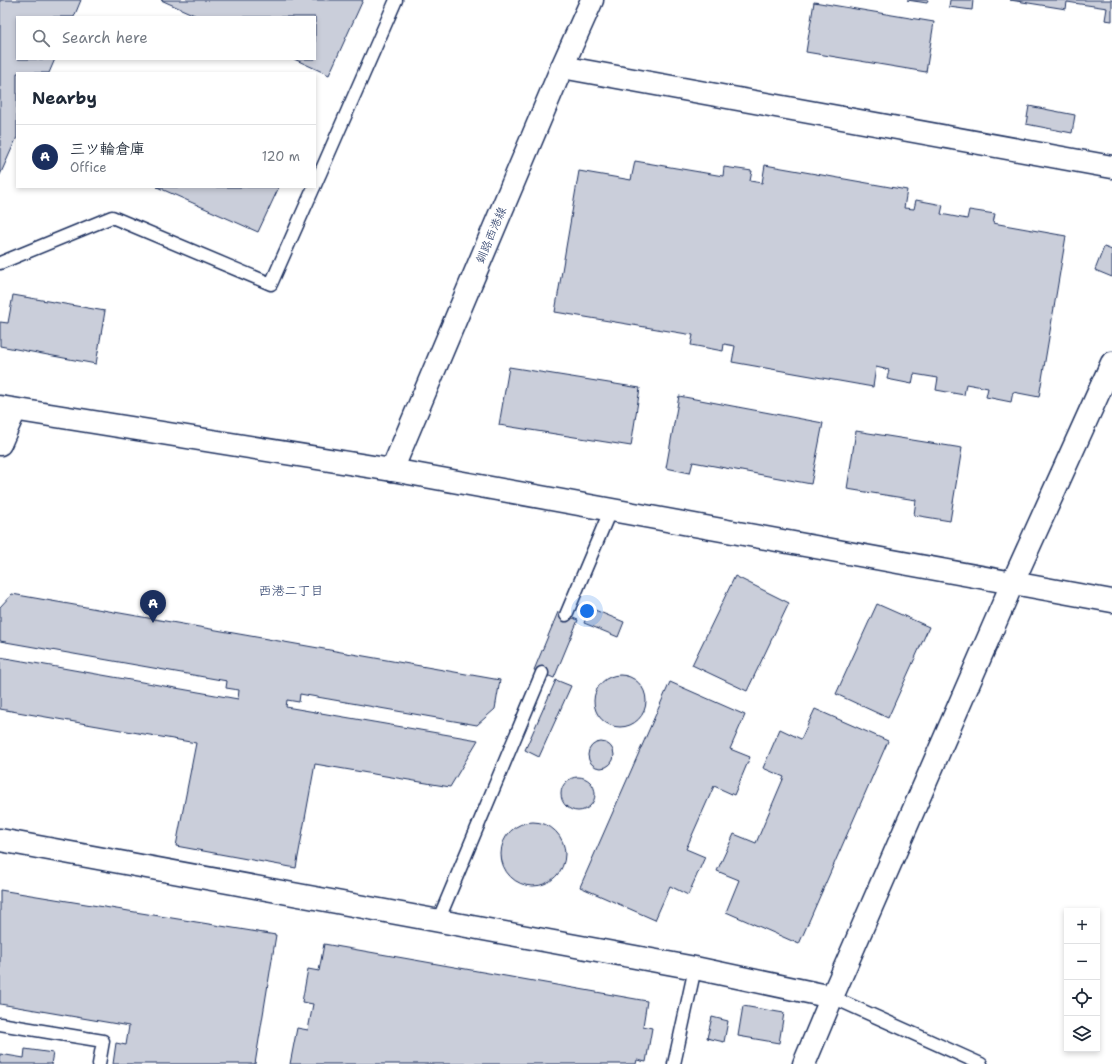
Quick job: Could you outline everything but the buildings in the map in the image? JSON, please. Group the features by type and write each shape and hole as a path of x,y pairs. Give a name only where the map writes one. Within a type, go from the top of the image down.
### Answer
{"street":[{"name":"釧路西港線","path":"392,470 562,67 592,0"},
{"path":"562,67 1112,167"},
{"path":"804,1064 1012,584 1112,363"},
{"path":"0,444 8,408 392,470 1112,602"},
{"path":"0,840 695,968 832,998"}],"lane":[{"path":"316,181 396,0"},
{"path":"0,263 112,217 271,284 313,188"},
{"path":"566,615 610,510"},
{"path":"438,921 542,673"},
{"path":"674,1064 695,968"},
{"path":"832,998 981,1064"},
{"path":"0,1024 103,1041 99,1064"}],"place":[{"name":"三ツ輪倉庫","path":"153,623"}],"district":[{"name":"西港二丁目","path":"291,590"}]}
